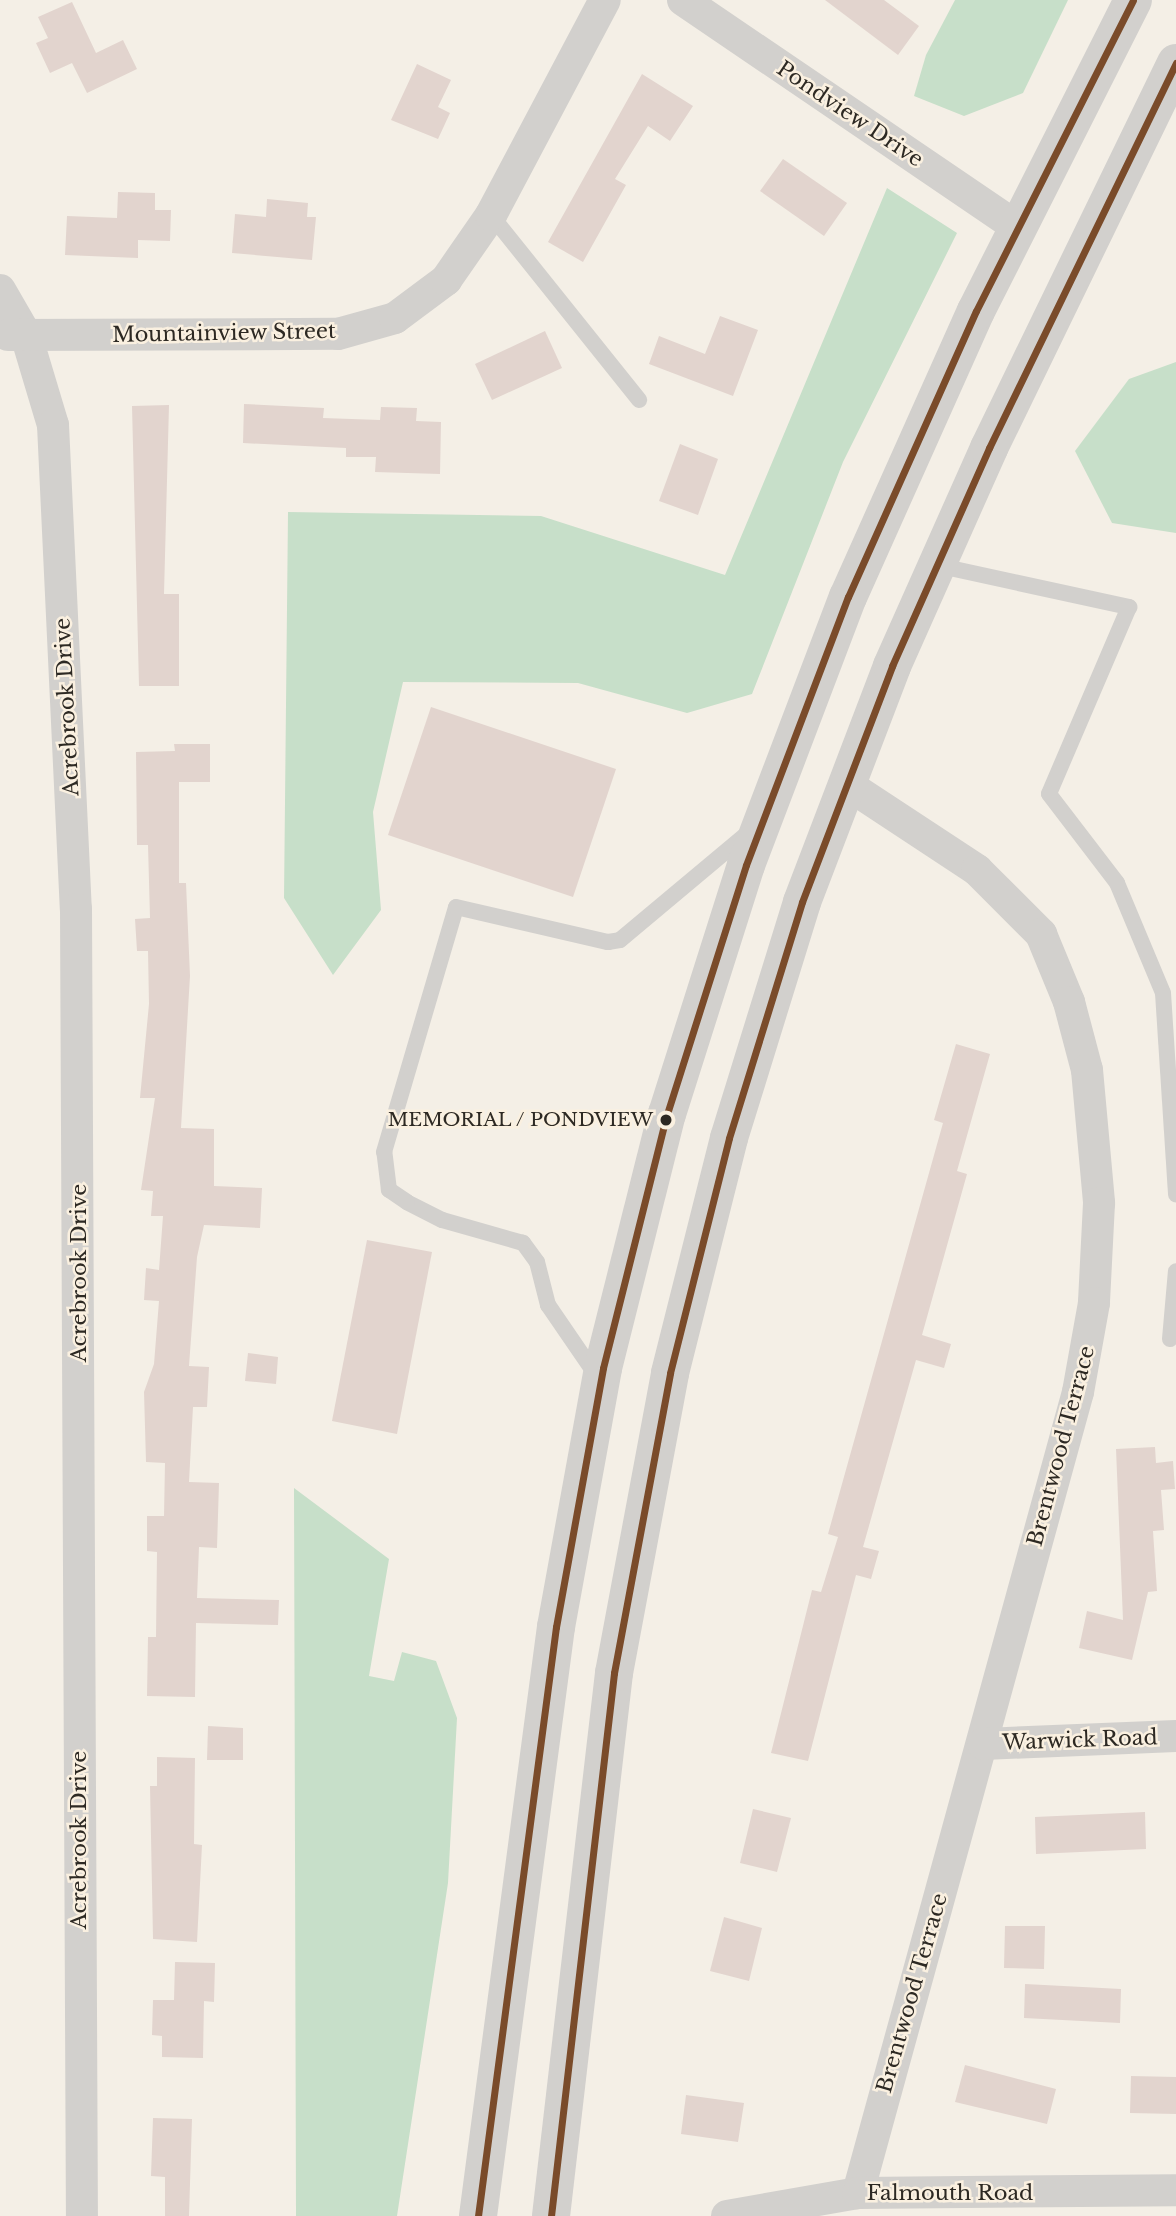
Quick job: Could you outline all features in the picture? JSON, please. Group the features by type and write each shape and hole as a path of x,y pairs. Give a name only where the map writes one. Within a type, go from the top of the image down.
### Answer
{"main road":[{"path":"478,2216 554,1640 600,1382 667,1114 762,821 904,465 1018,228 1133,0"},
{"path":"551,2216 600,1773 649,1473 729,1138 845,783 936,565 1176,63"}],"street":[{"name":"Mountainview Street","path":"13,335 338,334 395,318 446,280 491,215 605,0"},
{"name":"Pondview Drive","path":"683,0 1018,228"},
{"name":"Acrebrook Drive","path":"0,289 13,335 53,425 76,909 82,2216"},
{"name":"Brentwood Terrace","path":"845,783 977,870 1041,934 1069,1002 1092,1102 1099,1203 1091,1335 983,1744 858,2193"},
{"name":"Warwick Road","path":"983,1744 1176,1736"},
{"name":"Falmouth Road","path":"727,2216 858,2193 1176,2190"}],"lane":[{"path":"491,215 639,400"},
{"path":"936,565 1129,607 1049,794 1117,883 1163,993 1176,1195"},
{"path":"600,1382 548,1305 537,1262 523,1243 442,1220 407,1202 389,1190 384,1153 456,906 608,942 620,940 762,821"},
{"path":"1170,1339 1176,1271"}],"green space":[{"path":"955,0 1068,0 1023,93 964,116 914,96 926,55"},
{"path":"887,188 957,233 843,462 752,694 687,713 578,683 403,682 373,812 381,910 333,975 284,898 288,512 541,516 725,575"},
{"path":"1176,362 1176,533 1112,523 1075,451 1129,379"},
{"path":"294,1488 389,1559 369,1676 394,1681 402,1652 436,1661 457,1718 448,1883 397,2216 296,2216"}],"building":[{"path":"825,0 884,0 919,26 898,55"},
{"path":"72,2 96,53 123,40 137,69 87,93 72,63 50,73 36,43 48,38 38,17"},
{"path":"417,64 451,80 438,107 450,113 438,139 391,120"},
{"path":"642,74 693,106 670,141 648,126 615,179 626,185 583,262 548,242"},
{"path":"783,159 847,203 824,236 760,191"},
{"path":"118,192 155,193 155,210 171,210 170,241 138,240 138,258 65,255 67,216 117,218"},
{"path":"267,199 308,203 307,217 316,217 312,260 232,253 235,214 266,217"},
{"path":"720,316 758,330 733,396 649,364 659,336 705,354"},
{"path":"545,331 562,368 492,400 475,364"},
{"path":"244,404 324,408 323,418 380,420 381,407 417,408 416,421 441,422 440,474 375,472 376,457 346,457 346,448 243,443"},
{"path":"169,405 164,594 179,594 179,686 139,686 132,406"},
{"path":"680,444 718,459 698,515 659,501"},
{"path":"431,707 616,769 573,897 388,835"},
{"path":"174,744 210,744 210,782 179,782 179,883 186,883 190,976 181,1128 214,1129 214,1186 262,1188 260,1228 204,1225 197,1257 189,1366 209,1367 207,1407 193,1407 189,1482 219,1483 217,1548 199,1547 197,1598 279,1600 278,1625 196,1623 195,1697 147,1696 148,1637 156,1637 157,1552 147,1551 147,1516 164,1516 165,1463 146,1462 144,1392 154,1364 159,1301 144,1300 146,1268 159,1270 163,1216 151,1216 153,1191 141,1190 155,1098 140,1098 149,1004 148,951 137,951 135,919 150,918 148,845 137,845 136,752 175,751"},
{"path":"956,1044 990,1054 957,1171 967,1174 922,1335 951,1344 944,1368 916,1360 863,1547 879,1551 871,1579 856,1575 808,1761 771,1753 812,1590 821,1592 838,1537 828,1534 943,1123 934,1120"},
{"path":"367,1240 432,1252 397,1434 332,1421"},
{"path":"248,1353 278,1357 276,1384 245,1381"},
{"path":"1155,1447 1156,1463 1173,1461 1175,1489 1161,1490 1164,1530 1153,1531 1157,1591 1148,1592 1132,1660 1079,1648 1087,1611 1123,1620 1116,1449"},
{"path":"208,1726 243,1728 243,1760 207,1760"},
{"path":"157,1757 195,1758 194,1844 202,1845 197,1942 153,1939 150,1786 157,1786"},
{"path":"753,1809 791,1818 777,1872 740,1863"},
{"path":"1145,1812 1146,1849 1036,1854 1035,1817"},
{"path":"724,1917 762,1928 749,1981 710,1971"},
{"path":"1005,1926 1045,1926 1044,1969 1004,1968"},
{"path":"175,1962 215,1963 214,2002 204,2001 203,2058 162,2057 162,2036 152,2035 153,2000 174,2000"},
{"path":"1025,1984 1121,1989 1120,2023 1024,2018"},
{"path":"965,2065 1056,2089 1047,2124 955,2102"},
{"path":"1131,2076 1176,2077 1176,2114 1130,2113"},
{"path":"686,2095 744,2103 738,2142 681,2134"},
{"path":"153,2118 192,2119 189,2216 165,2216 165,2177 151,2176"}],"transit line":[{"path":"478,2216 556,1627 603,1368 667,1114 746,865 848,597 976,311 1133,0"},
{"path":"551,2216 614,1673 670,1373 729,1138 802,902 892,666 989,448 1176,63"}],"place":[{"name":"MEMORIAL / PONDVIEW","path":"666,1120"}]}
